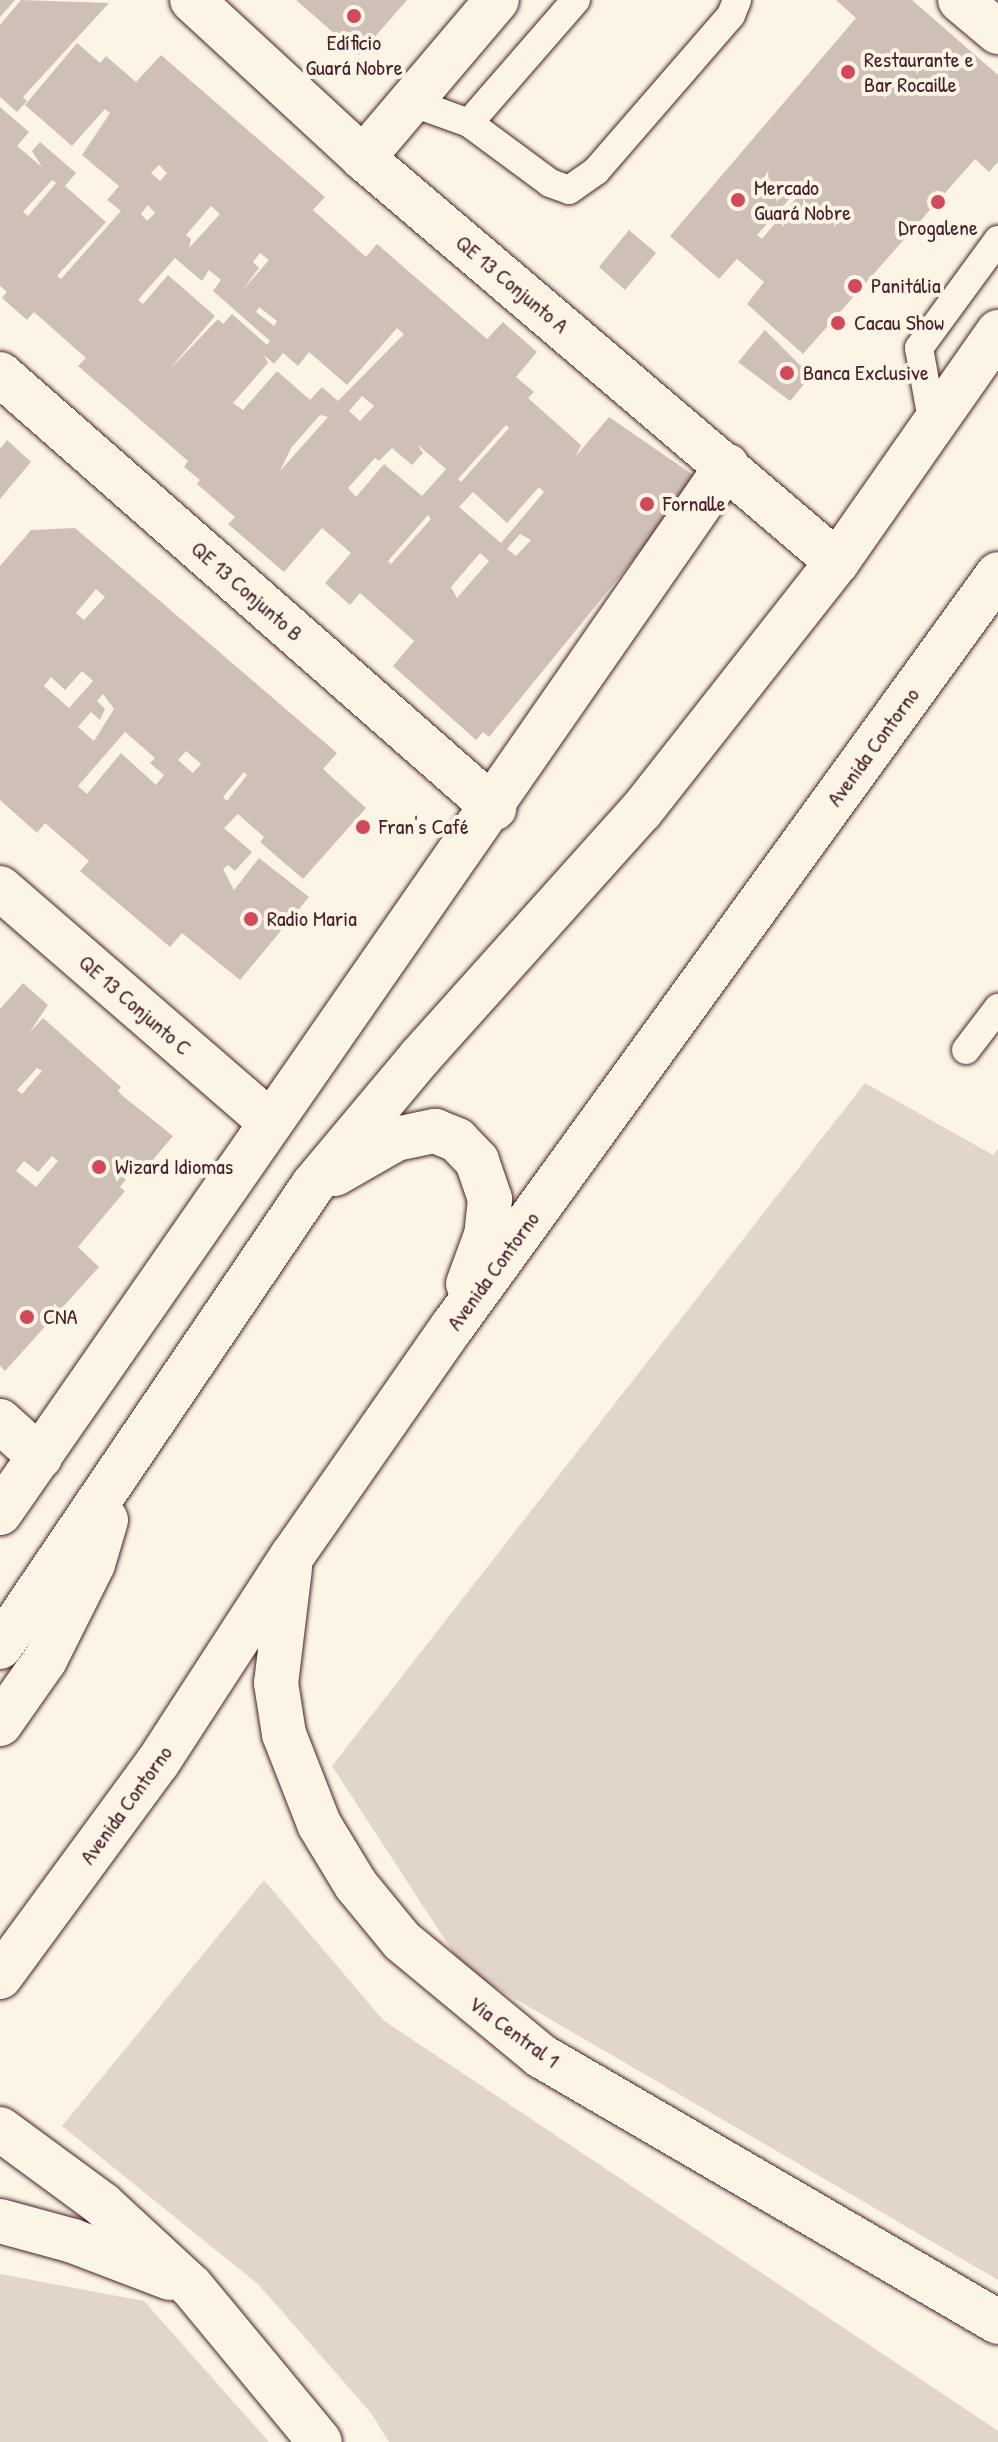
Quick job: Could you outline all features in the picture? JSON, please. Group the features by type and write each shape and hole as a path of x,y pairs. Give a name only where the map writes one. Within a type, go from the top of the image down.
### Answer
{"main road":[{"name":"QE 13 Conjunto A","path":"192,0 363,158 837,562"},
{"path":"363,158 497,0"},
{"path":"960,0 998,32"},
{"path":"0,1647 313,1185 420,1057 641,811 837,562 998,332"},
{"name":"QE 13 Conjunto B","path":"0,374 494,808"},
{"path":"0,1513 270,1122 494,808 727,466"},
{"name":"Avenida Contorno","path":"0,1977 158,1762 292,1556 452,1327 998,574"},
{"name":"QE 13 Conjunto C","path":"0,888 270,1122"},
{"path":"313,1185 396,1139 435,1131 457,1140 477,1161 490,1199 486,1235 452,1327"},
{"path":"0,1421 40,1457"},
{"path":"0,1724 45,1660 93,1564 119,1475"},
{"name":"Via Central 1","path":"292,1556 276,1683 284,1734 319,1824 356,1885 402,1941 541,2056 998,2322"},
{"path":"0,2129 102,2204 191,2286 320,2442"},
{"path":"0,2221 73,2241 191,2286"}],"lane":[{"path":"469,123 576,0"},
{"path":"411,102 469,123 550,183 569,190 580,185 731,15 737,0"},
{"path":"933,425 919,348 998,240"},
{"path":"966,1050 998,1008"}],"shaded area":[{"path":"865,1083 993,1155 998,1149 998,2280 464,1969 332,1766"},
{"path":"264,1880 383,2020 998,2431 998,2442 389,2442 371,2413 258,2284 62,2126"},
{"path":"0,2274 144,2301 269,2442 0,2442"}],"building":[{"path":"0,0 15,0 0,17"},
{"path":"21,0 109,3 23,97 27,101 17,112 0,97 0,25"},
{"name":"Edíficio Guará Nobre","path":"296,0 407,0 359,55"},
{"path":"836,0 912,0 998,75 998,162 989,172 975,159 803,354 747,304 764,282 737,259 719,279 670,236 856,18","holes":["794,194 797,197 762,239 757,235"]},
{"path":"77,43 100,63 106,56 136,82 161,55 325,197 313,210 366,257 377,244 487,339 503,322 537,352 516,377 534,392 528,398 581,445 576,456 609,417 699,479 489,737 483,732 476,740 393,666 414,641 360,593 350,605 325,583 351,553 322,528 284,572 228,524 235,517 197,484 200,480 184,467 188,461 78,366 86,358 34,312 27,320 2,298 7,292 0,286 0,107 29,132 17,146 42,167 32,151 40,142 76,173 65,186 106,222 57,276 61,279 121,211 107,200 119,186 82,155 110,113 105,109 72,146 25,105","holes":["159,165 167,173 160,181 151,173","52,180 56,183 28,216 23,212","148,205 155,213 147,221 141,214","211,206 220,214 189,248 191,239 186,235","260,253 269,260 241,292 259,268 253,262","175,258 202,281 209,270 221,280 213,291 270,341 267,345 232,314 223,324 218,319 168,371 215,316 168,275 143,304 138,300","259,307 277,321 274,326 256,312","397,328 404,334 338,401 322,387 310,400 277,371 243,410 233,403 268,363 264,355 274,364 283,353 298,366 309,352 347,385","362,396 374,406 360,421 349,411","320,415 328,417 280,471 291,448","506,425 509,428 461,482 458,479","418,445 446,469 422,496 384,464 356,497 348,488 375,458 379,461 392,448 412,465 423,453","539,487 544,492 501,543 459,507 473,492 507,523","428,515 431,519 391,564 388,561","520,534 531,540 516,556 507,549","480,553 489,561 457,598 451,587"]},
{"path":"629,230 656,253 625,290 599,267"},
{"path":"765,330 811,376 790,401 738,362"},
{"path":"7,440 31,462 0,499 0,449"},
{"path":"75,528 337,753 323,769 366,808 303,879 260,842 264,837 238,814 224,828 252,852 235,871 228,865 223,869 234,890 259,858 309,897 240,980 182,933 170,947 80,871 89,861 45,823 37,833 0,800 0,566 31,530","holes":["96,589 105,597 84,620 76,613","82,671 93,681 69,708 44,686 51,677 65,690","103,694 114,709 94,741 78,727 91,712 100,720 105,709 97,701","125,732 155,758 150,763 164,775 156,785 121,753 87,794 78,786","186,751 201,764 193,773 178,760","244,772 247,775 227,801 223,797"]},
{"path":"23,983 48,1005 29,1033 43,1018 121,1087 118,1091 124,1097 173,1136 137,1179 131,1173 120,1187 125,1191 78,1247 99,1267 5,1371 0,1366 0,1009","holes":["37,1068 42,1071 22,1094 17,1090","52,1156 58,1161 36,1187 16,1171 24,1161 38,1172"]}],"place":[{"name":"Edíficio Guará Nobre","path":"354,16"},
{"name":"Restaurante e Bar Rocaille","path":"848,72"},
{"name":"Mercado Guará Nobre","path":"738,200"},
{"name":"Drogalene","path":"938,202"},
{"name":"Panitália","path":"855,286"},
{"name":"Cacau Show","path":"838,323"},
{"name":"Banca Exclusive","path":"787,373"},
{"name":"Fornalle","path":"647,504"},
{"name":"Fran's Café","path":"363,827"},
{"name":"Radio Maria","path":"251,919"},
{"name":"Wizard Idiomas","path":"99,1167"},
{"name":"CNA","path":"27,1317"}]}
